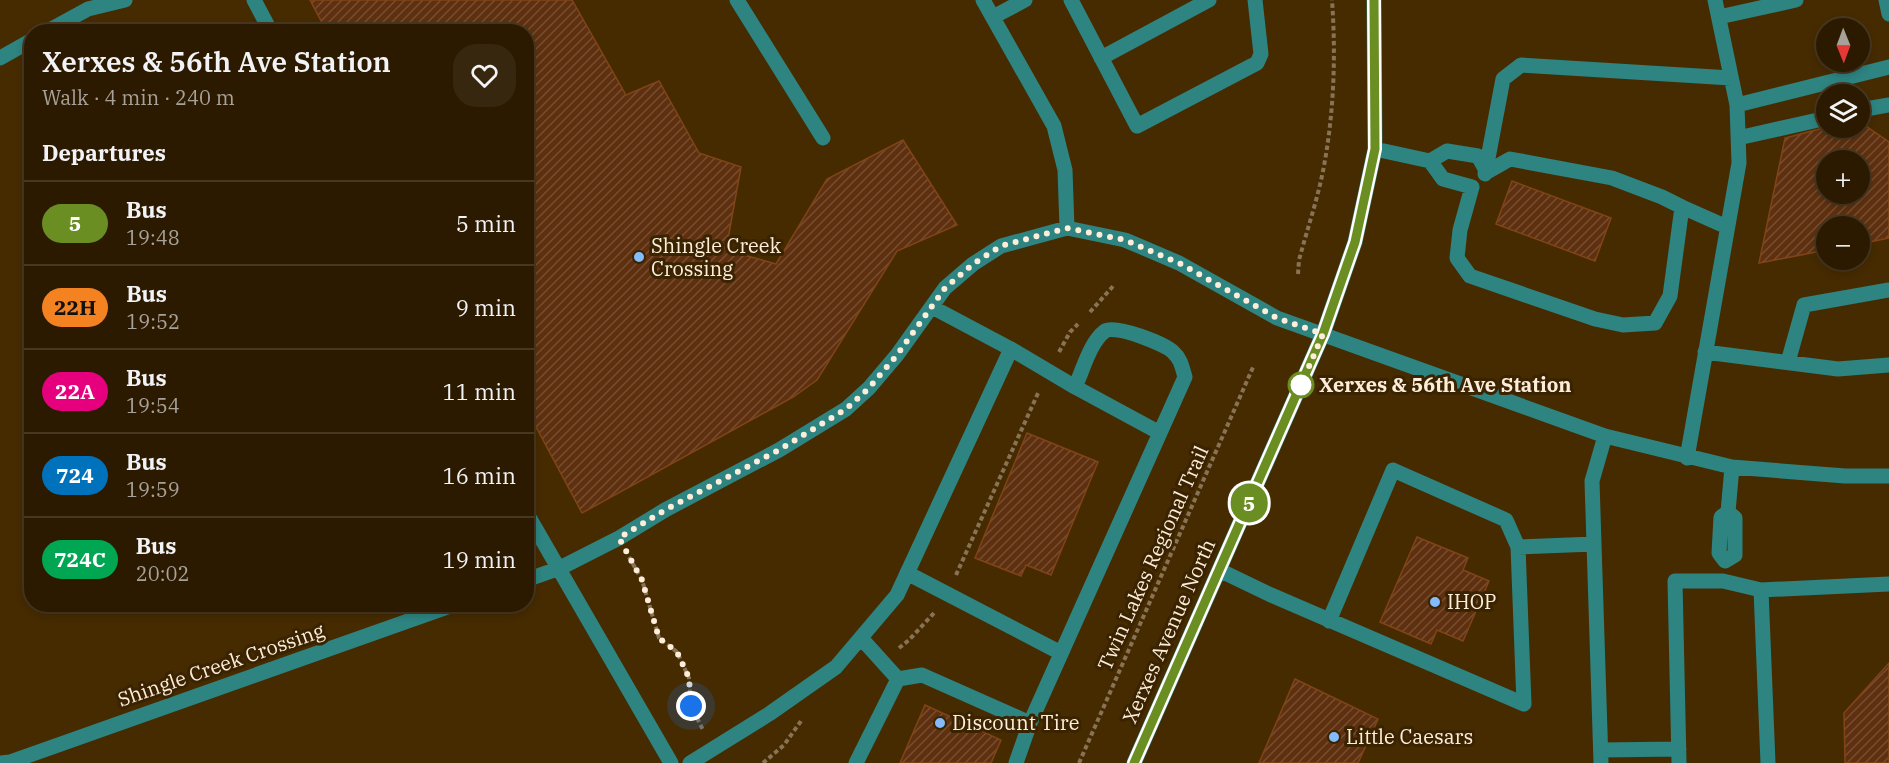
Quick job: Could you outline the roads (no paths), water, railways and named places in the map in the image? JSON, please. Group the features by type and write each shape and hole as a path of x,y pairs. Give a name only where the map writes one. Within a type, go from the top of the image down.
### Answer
{"street":[{"path":"57,24 86,4 124,0"},
{"path":"254,0 267,24"},
{"path":"737,0 823,138"},
{"path":"983,0 1054,126 1065,170 1067,228"},
{"path":"993,17 1025,0"},
{"path":"1071,0 1137,126 1257,63 1262,54 1255,0"},
{"path":"1101,58 1209,0"},
{"name":"Xerxes Avenue North","path":"1134,763 1323,334 1355,242 1375,149 1374,0"},
{"path":"1687,458 1739,163 1737,105 1715,0"},
{"path":"1719,17 1796,0"},
{"path":"1886,0 1889,14"},
{"path":"0,58 24,44"},
{"path":"1486,172 1503,79 1521,65 1731,78"},
{"path":"1737,105 1889,67"},
{"path":"1870,108 1889,105"},
{"path":"1738,138 1816,120"},
{"path":"1375,149 1430,161 1443,179 1472,187"},
{"path":"1430,161 1447,151 1478,156 1486,172"},
{"path":"1682,207 1670,296 1655,323 1623,326 1595,319 1470,276 1457,258 1460,230 1472,187 1486,172 1510,159 1612,178 1662,196 1727,227"},
{"path":"534,577 560,568 619,538 665,510 779,450 846,409 869,388 897,355 945,288 973,264 1001,246 1067,228 1125,240 1179,263 1277,318 1605,436 1687,458 1732,467 1845,476 1889,476"},
{"path":"1788,362 1804,305 1889,290"},
{"path":"932,307 1160,433"},
{"path":"1016,763 1030,723 1185,377 1181,362 1172,351 1119,328 1108,329 1098,337 1075,387"},
{"path":"690,763 769,714 836,667 897,595 1011,349"},
{"path":"1705,352 1838,369 1889,364"},
{"path":"1605,436 1592,481 1601,756 1679,756 1675,581 1723,581 1761,590 1889,584"},
{"path":"1723,581 1725,561 1719,553 1721,517 1728,512 1732,467"},
{"path":"1219,570 1329,621 1524,704 1518,547 1506,520 1393,470 1329,621"},
{"path":"534,525 671,763"},
{"path":"1518,547 1594,544"},
{"path":"908,573 1061,653"},
{"path":"1761,590 1768,763"},
{"name":"Shingle Creek Crossing","path":"0,763 10,762 433,612"},
{"path":"861,638 898,679"},
{"path":"898,679 922,675 1030,723"},
{"path":"856,763 898,679"}],"place":[{"name":"Shingle Creek Crossing","path":"639,257"},
{"name":"Xerxes & 56th Ave Station","path":"1301,385"},
{"name":"IHOP","path":"1435,602"},
{"name":"Discount Tire","path":"940,723"},
{"name":"Little Caesars","path":"1334,737"}]}
